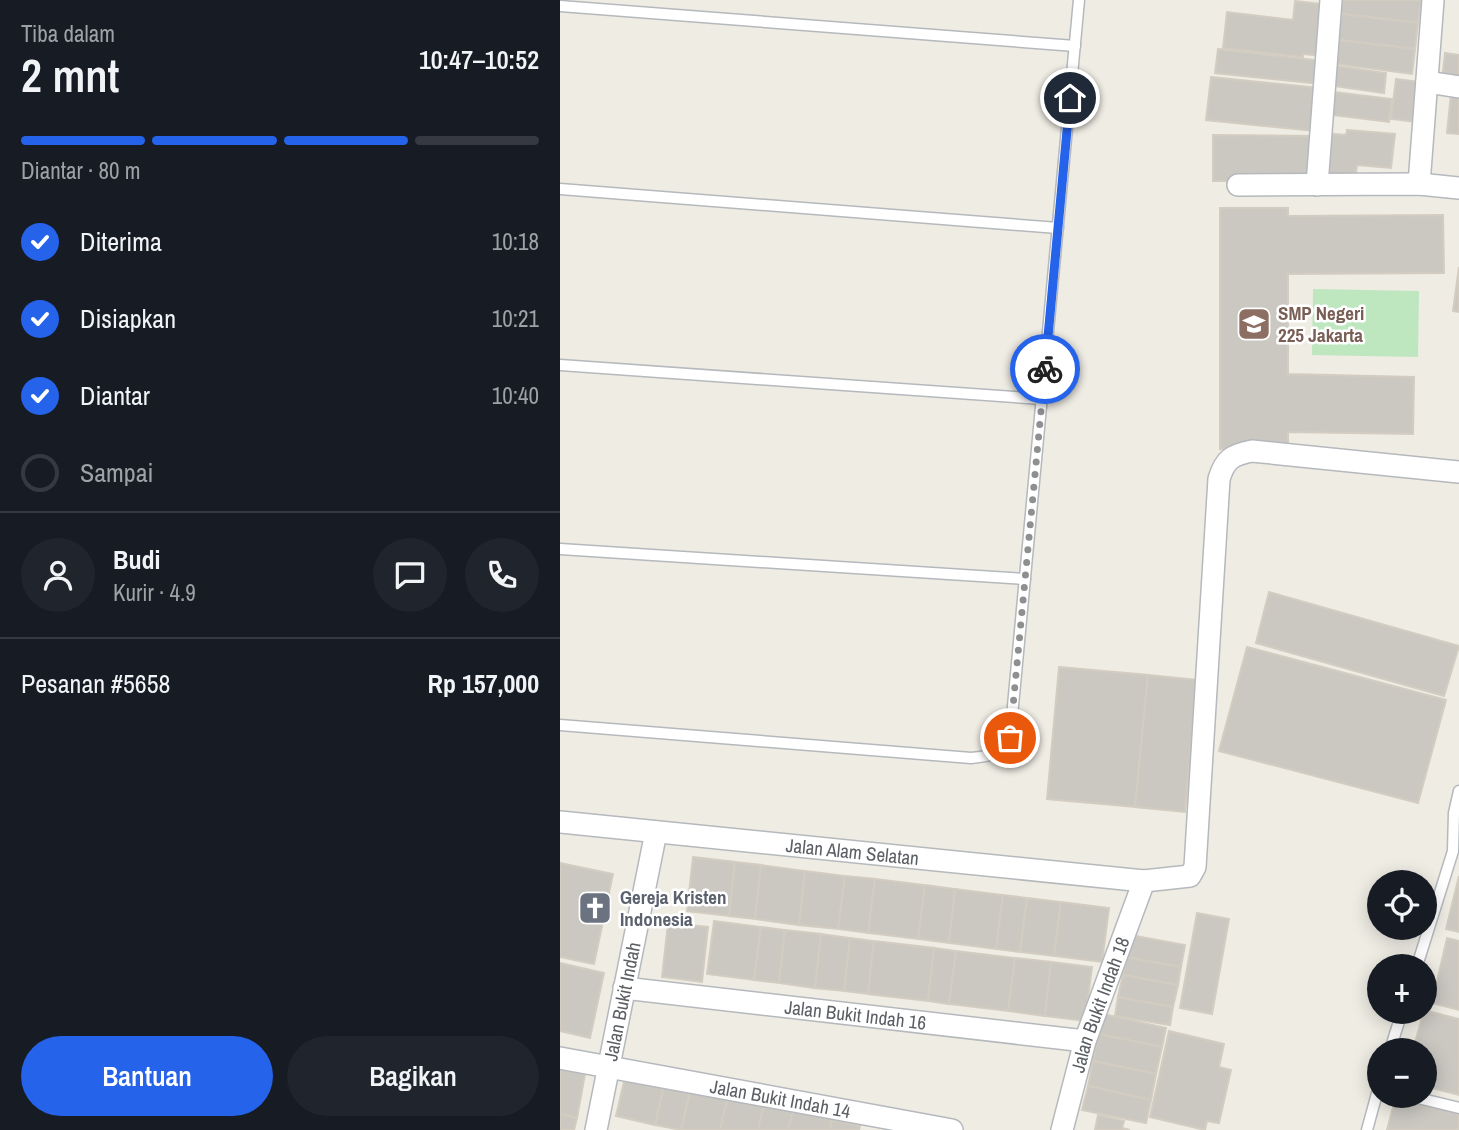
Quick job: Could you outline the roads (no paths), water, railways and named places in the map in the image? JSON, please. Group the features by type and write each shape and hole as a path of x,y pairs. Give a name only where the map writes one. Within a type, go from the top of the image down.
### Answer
{"street":[{"path":"1317,185 1331,0"},
{"path":"1419,184 1433,0"},
{"path":"1427,82 1459,87"},
{"path":"1238,184 1419,184 1459,188"},
{"name":"Jalan Alam Selatan","path":"560,822 1144,881 1177,880 1189,876 1195,867 1219,479 1223,466 1233,455 1252,451 1459,472"},
{"name":"Jalan Bukit Indah","path":"596,1130 656,832"},
{"name":"Jalan Bukit Indah 18","path":"1062,1130 1085,1041 1144,881"},
{"name":"Jalan Bukit Indah 16","path":"624,988 1085,1041"},
{"name":"Jalan Bukit Indah 14","path":"560,1058 952,1130"}],"lane":[{"path":"560,725 971,758 991,756 1003,750 1010,738 1079,0"},
{"path":"560,6 1075,46"},
{"path":"560,190 1058,228"},
{"path":"560,365 1042,399"},
{"path":"560,549 1025,579"},
{"path":"1421,954 1456,852 1454,813 1459,791"},
{"path":"1437,1103 1459,1108"},
{"path":"1367,1130 1373,1108"}],"place":[{"name":"SMP Negeri 225 Jakarta","path":"1254,324"},
{"name":"Gereja Kristen Indonesia","path":"595,908"}]}
